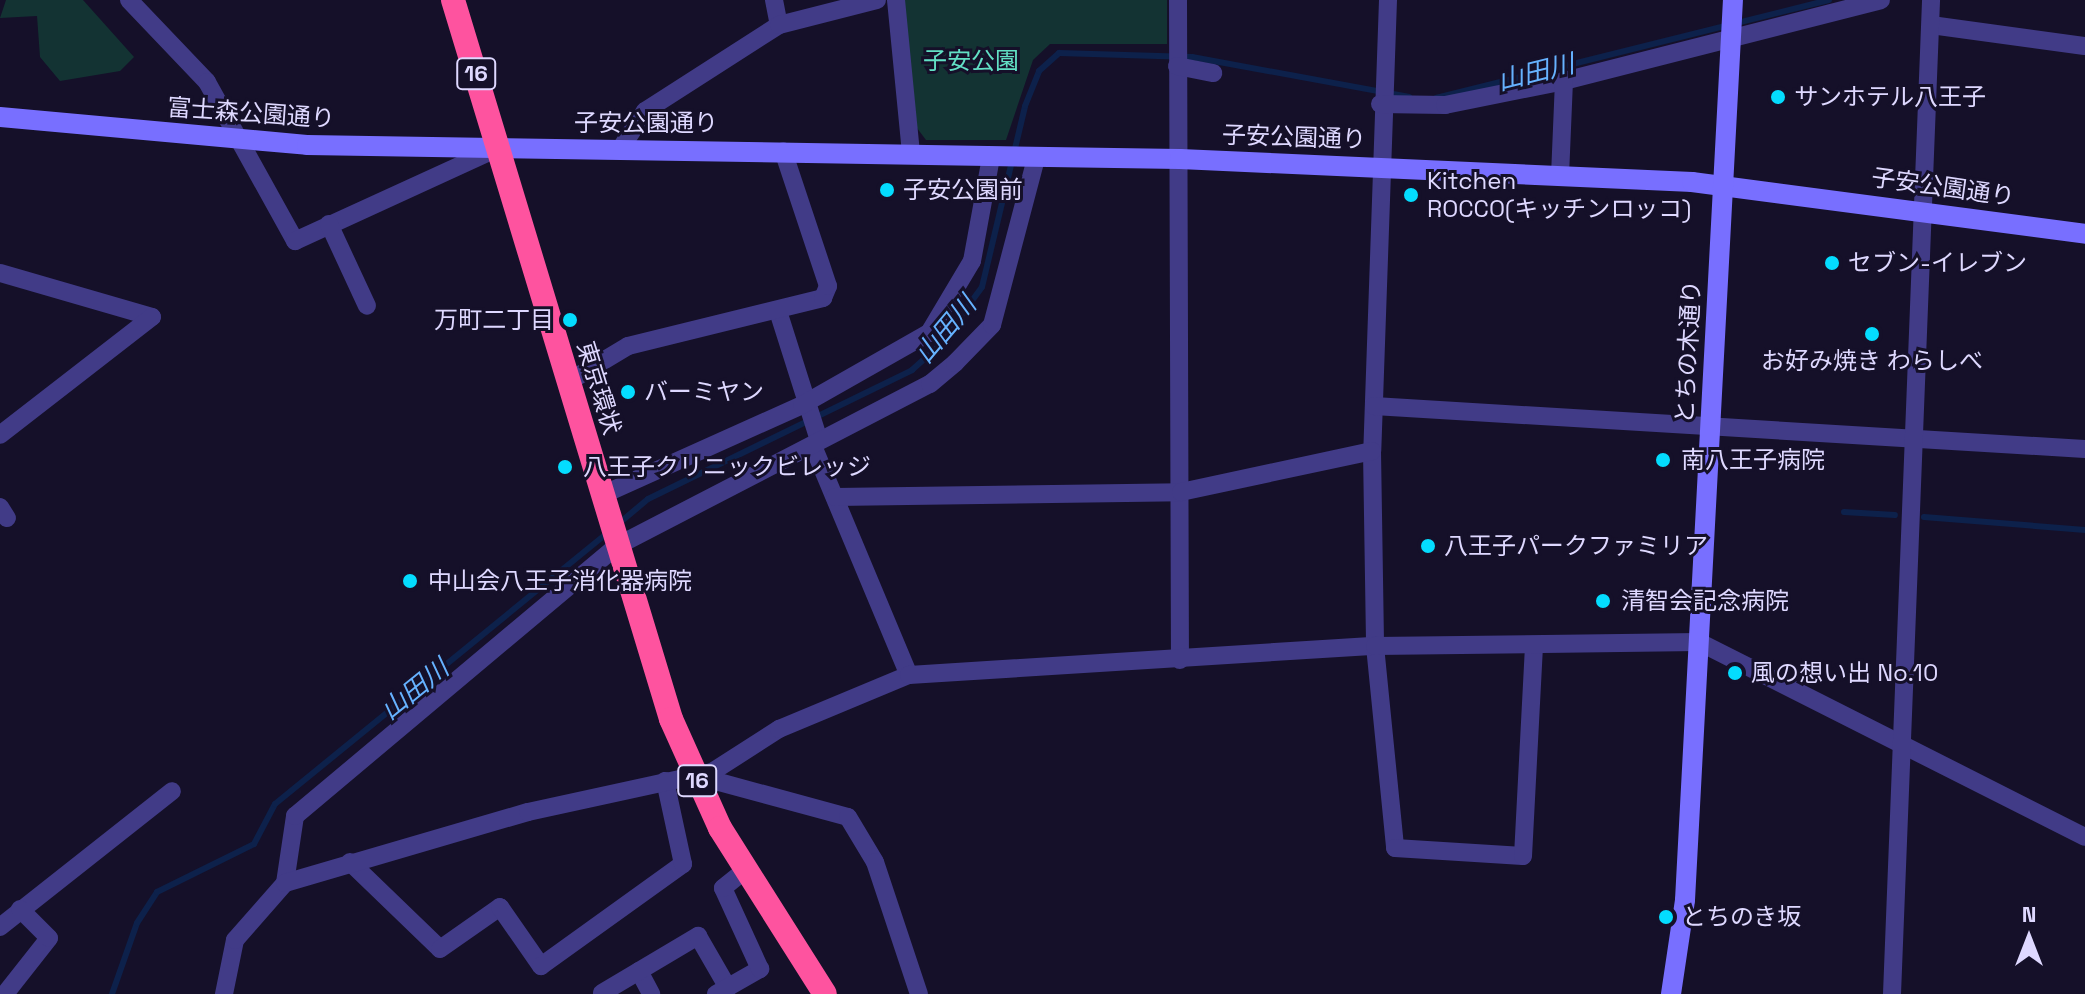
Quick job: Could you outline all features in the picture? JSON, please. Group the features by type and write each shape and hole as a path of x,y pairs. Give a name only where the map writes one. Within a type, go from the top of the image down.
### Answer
{"highway":[{"name":"東京環状","path":"453,0 610,523 694,775 745,870 825,994"}],"street":[{"path":"129,0 207,82 295,241 498,148"},
{"path":"774,0 779,25"},
{"path":"621,148 645,111 779,25 877,0"},
{"path":"896,0 911,154"},
{"path":"1178,0 1180,660"},
{"path":"1388,0 1380,95 1372,451 1375,646 1395,848 1523,856 1534,648"},
{"path":"1380,95 1445,105 1564,81 1732,24 1881,0"},
{"path":"1892,994 1931,0"},
{"name":"とちの木通り","path":"1671,994 1685,900 1732,24"},
{"path":"1931,25 2085,46"},
{"path":"1177,65 1213,73"},
{"path":"1560,176 1564,81"},
{"name":"富士森公園通り","path":"0,117 240,140 498,148"},
{"name":"子安公園通り","path":"498,148 1180,159 1379,166 1723,185 2085,234"},
{"path":"568,382 628,346 823,298 828,286 783,151"},
{"path":"285,883 295,816 610,523 803,408 905,352 944,315 972,261 997,157"},
{"path":"610,523 705,494 930,384 992,325 1031,158"},
{"path":"329,224 367,306"},
{"path":"0,273 152,317 0,435"},
{"path":"778,311 803,408 835,497 909,675"},
{"path":"1374,406 2085,449"},
{"path":"835,497 1181,492 1372,451"},
{"path":"224,994 235,940 285,883 350,862 665,781 712,772 779,729 909,675 1375,646 1534,648 1699,642 2085,837"},
{"path":"694,775 848,817 875,862 919,994"},
{"path":"350,862 440,949 500,907 541,966 683,864 665,781"},
{"path":"0,927 172,791"},
{"path":"602,993 698,936 722,991 760,969 723,888 745,870"},
{"path":"5,994 49,938 20,909"},
{"path":"639,971 651,994"}],"green space":[{"path":"6,0 83,0 134,57 120,71 60,81 40,57 37,16 0,18"},
{"name":"子安公園","path":"904,0 1167,0 1167,44 1050,44 1033,60 1006,140 926,140 917,128"}],"waterway":[{"name":"山田川","path":"1436,98 1829,0"},
{"name":"山田川","path":"617,525 648,499 912,370 939,346 982,287 1025,106 1039,71 1059,53 1192,57 1409,97"},
{"path":"1844,512 1895,515"},
{"path":"1924,517 2085,530"},
{"name":"山田川","path":"112,994 137,923 157,892 254,844 275,804 608,532"}],"place":[{"name":"サンホテル八王子","path":"1778,97"},
{"name":"子安公園前","path":"887,190"},
{"name":"Kitchen ROCCO(キッチンロッコ)","path":"1411,195"},
{"name":"セブン-イレブン","path":"1832,263"},
{"name":"万町二丁目","path":"570,320"},
{"name":"お好み焼き わらしべ","path":"1872,334"},
{"name":"バーミヤン","path":"628,392"},
{"name":"南八王子病院","path":"1663,460"},
{"name":"八王子クリニックビレッジ","path":"565,467"},
{"name":"八王子パークファミリア","path":"1428,546"},
{"name":"中山会八王子消化器病院","path":"410,581"},
{"name":"清智会記念病院","path":"1603,601"},
{"name":"風の想い出 No.10","path":"1735,673"},
{"name":"とちのき坂","path":"1666,917"}]}
